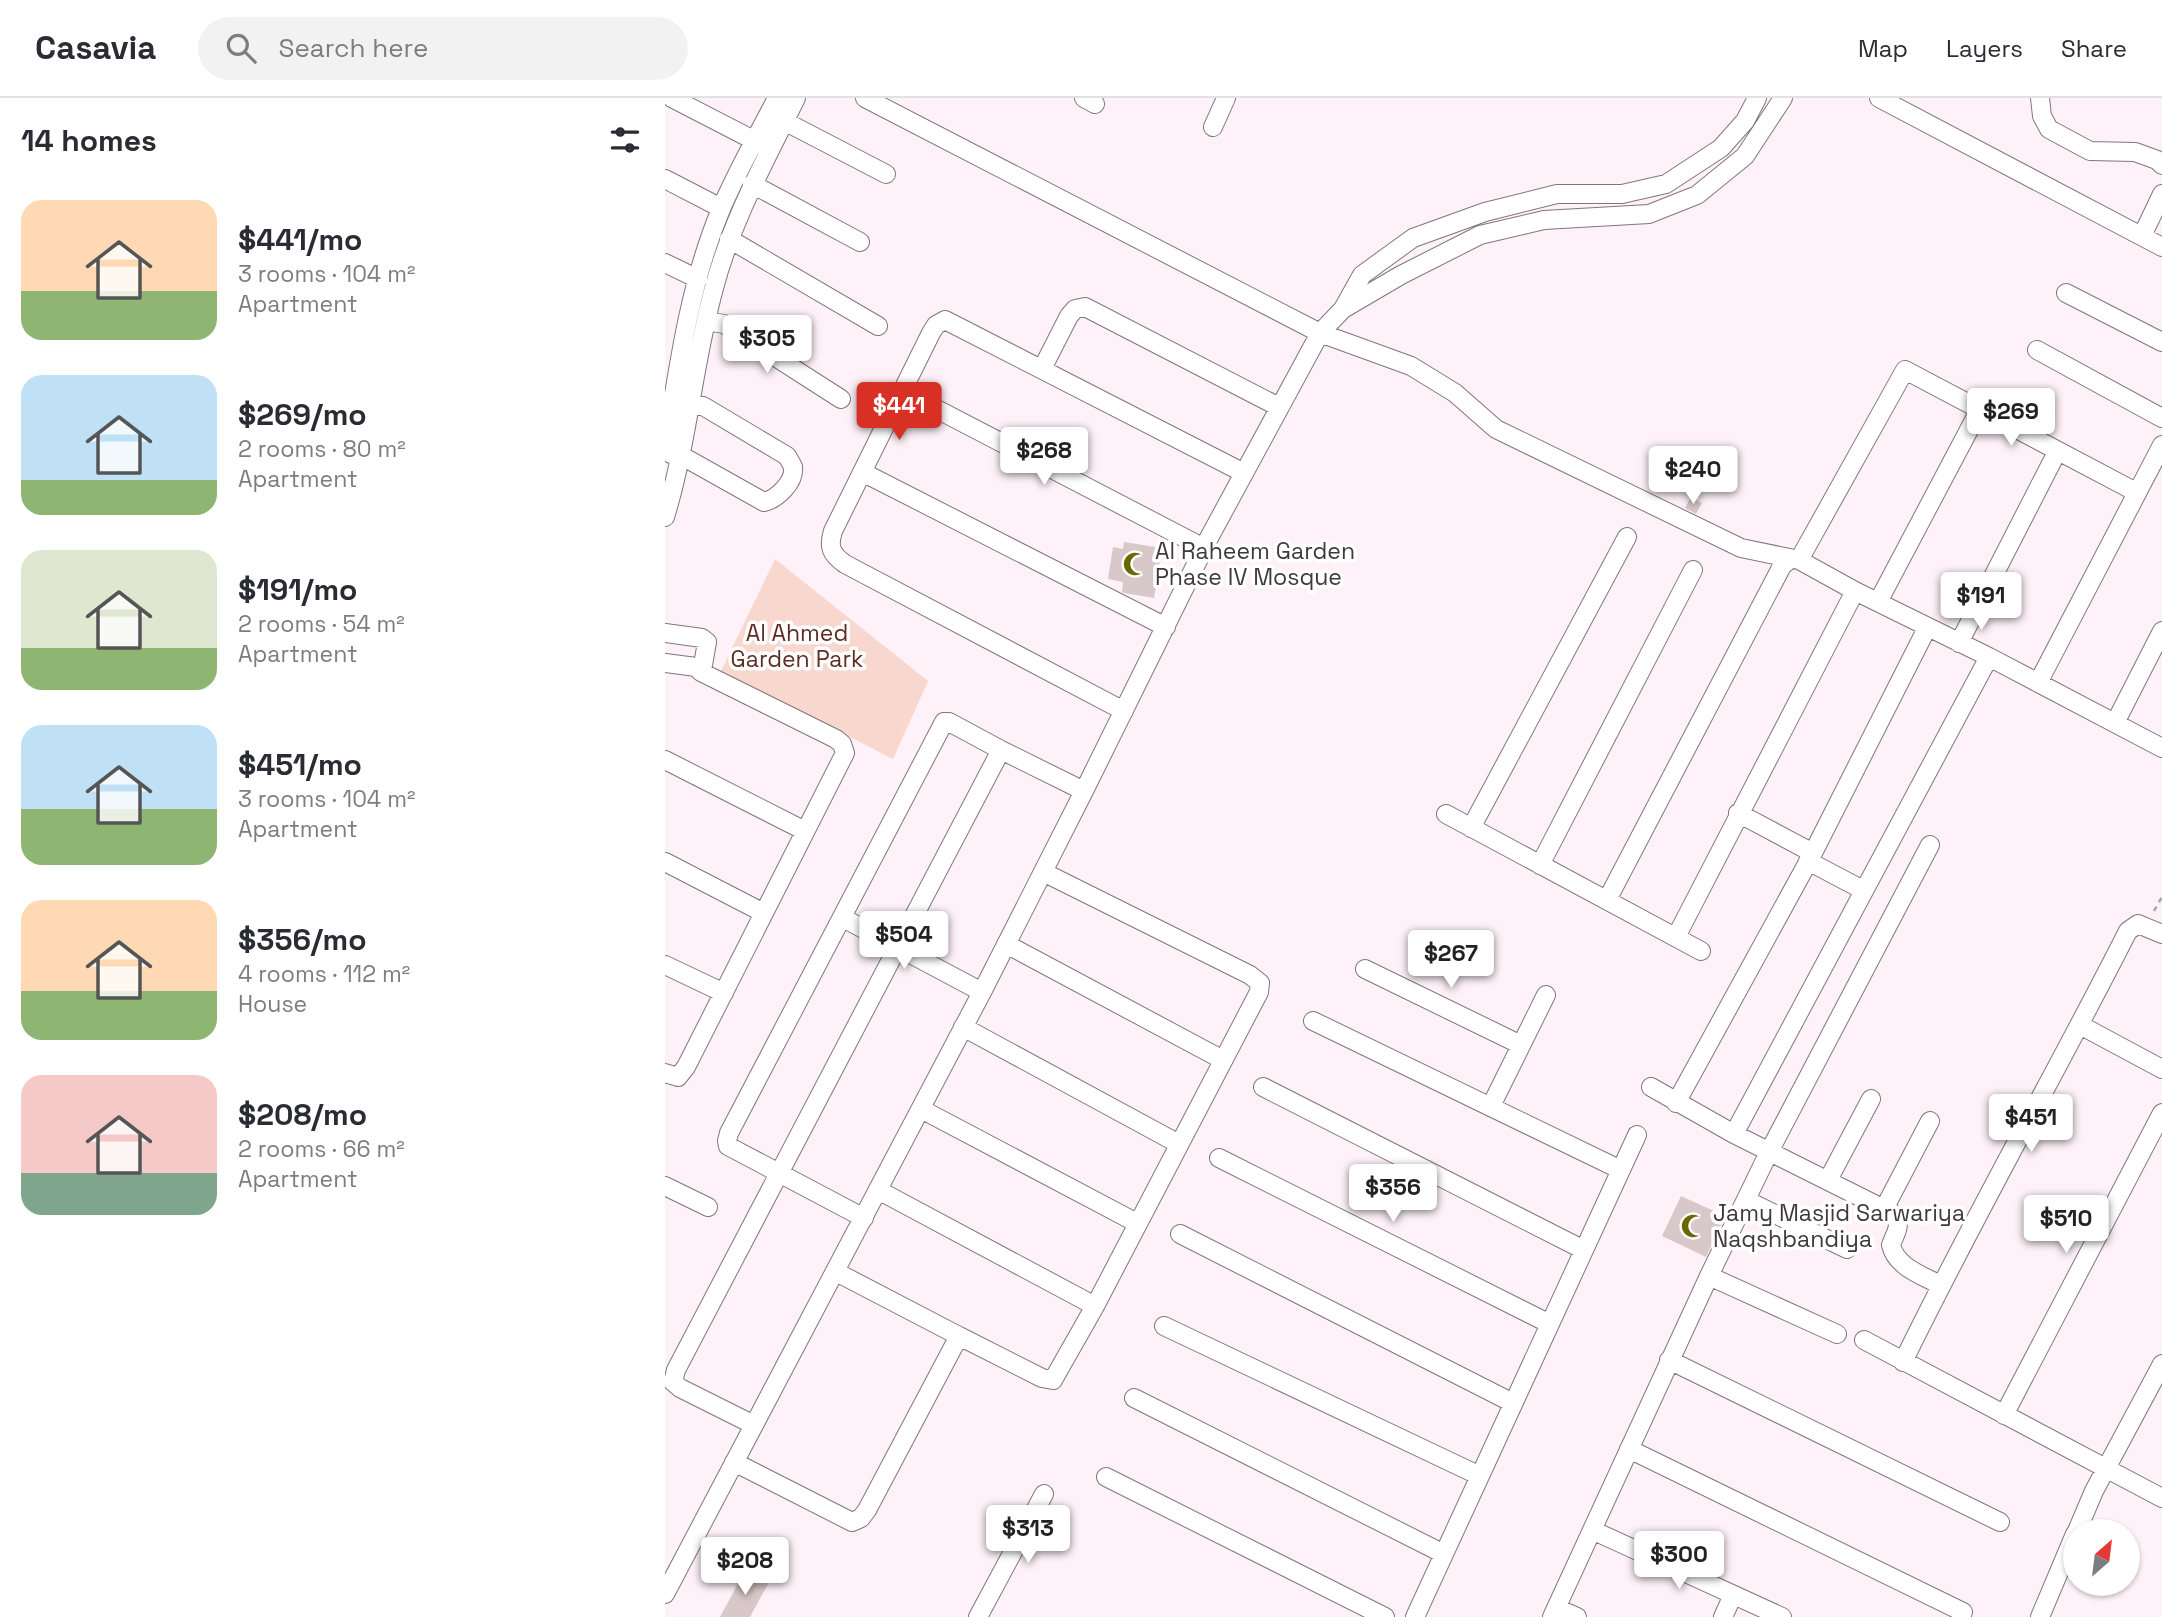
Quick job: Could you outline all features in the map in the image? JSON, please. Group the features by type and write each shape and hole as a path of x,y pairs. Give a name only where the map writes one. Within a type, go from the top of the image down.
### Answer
{"street":[{"path":"672,98 763,145"},
{"path":"671,453 691,405 680,364 706,321 729,239 752,184 777,98"},
{"path":"665,517 680,364 698,279 721,208 763,145 785,121 796,98"},
{"path":"865,98 1320,333 1411,366 1455,393 1496,429 1741,548 1794,560 1989,657 2162,748"},
{"path":"1213,127 1227,98"},
{"path":"665,1594 982,992 1204,548 1320,333 1343,309 1362,275 1413,238 1485,212 1557,194 1622,194 1666,184 1721,148 1745,121 1757,98"},
{"path":"1879,98 2162,247"},
{"path":"2040,98 2042,116 2049,128 2090,151 2135,152 2157,160 2162,165"},
{"path":"1343,309 1401,275 1480,235 1544,220 1649,215 1697,195 1745,156 1777,100"},
{"path":"785,121 886,174"},
{"path":"665,179 721,208"},
{"path":"752,184 860,242"},
{"path":"2142,236 2162,194"},
{"path":"729,239 878,327"},
{"path":"665,263 698,279"},
{"path":"2066,293 2162,342"},
{"path":"1042,369 1069,316 1075,309 1085,307 1279,407"},
{"path":"1124,710 835,557 829,544 833,531 931,333 936,325 945,320 1244,473"},
{"path":"706,321 724,324 841,399"},
{"path":"2037,350 2162,418"},
{"path":"1607,900 1782,566 1794,560 1905,370 2136,492"},
{"path":"902,391 1204,548"},
{"path":"671,453 764,502 780,495 792,474 793,466 786,456 702,406 691,405"},
{"path":"1878,602 1980,409"},
{"path":"2038,683 2162,445"},
{"path":"1959,643 2057,452"},
{"path":"862,472 1165,626"},
{"path":"1471,828 1626,537"},
{"path":"1539,864 1693,570"},
{"path":"1676,937 1855,591"},
{"path":"1677,1103 1810,857 1927,628"},
{"path":"2115,723 2162,631"},
{"path":"665,633 702,638 707,642 703,665 697,667 665,663"},
{"path":"1734,1134 1989,657"},
{"path":"665,1073 678,1077 686,1067 845,753 842,744 836,739 701,672 697,667"},
{"path":"864,1218 728,1146 727,1141 944,722 949,722 1084,791"},
{"path":"754,1425 673,1382 683,1358 1001,750"},
{"path":"665,760 805,831"},
{"path":"1738,813 1863,890"},
{"path":"1446,814 1701,951"},
{"path":"1577,1617 1554,1612 1669,1360 1769,1152 1930,845"},
{"path":"665,862 764,913"},
{"path":"836,1272 1042,1378 1053,1380 1095,1306 1259,992 1260,983 1250,975 1043,872"},
{"path":"843,918 982,992"},
{"path":"1903,1362 1940,1285 2128,931 2138,924 2162,934"},
{"path":"1006,944 1223,1060"},
{"path":"665,965 724,993"},
{"path":"1365,969 1521,1045"},
{"path":"1491,1107 1546,995"},
{"path":"1313,1021 1621,1170"},
{"path":"2080,1025 2162,1069"},
{"path":"963,1027 1179,1144"},
{"path":"1263,1087 1584,1250"},
{"path":"1651,1087 1734,1134 1884,1209 1898,1220 1899,1227 1891,1244 1899,1260 1940,1285"},
{"path":"1828,1180 1871,1098"},
{"path":"921,1109 1137,1223"},
{"path":"2004,1415 2162,1113"},
{"path":"1884,1209 1930,1121"},
{"path":"1415,1617 1637,1135"},
{"path":"1219,1158 1550,1324"},
{"path":"665,1186 708,1208"},
{"path":"879,1190 1095,1306"},
{"path":"1746,1199 1847,1249"},
{"path":"1179,1234 1514,1403"},
{"path":"1709,1276 1837,1334"},
{"path":"1164,1326 1480,1476"},
{"path":"734,1462 852,1522 861,1518 959,1336"},
{"path":"1864,1340 2162,1498"},
{"path":"1669,1360 2000,1522"},
{"path":"2082,1519 2094,1491 2162,1364"},
{"path":"1134,1398 1444,1553"},
{"path":"1629,1449 1963,1612"},
{"path":"1105,1477 1385,1617"},
{"path":"978,1617 1044,1494"},
{"path":"1592,1530 1782,1617"},
{"path":"2040,1617 2063,1563"},
{"path":"1723,1617 1733,1595"}],"green space":[{"name":"Al Ahmed Garden Park","path":"775,559 928,681 893,759 721,671"}],"building":[{"path":"1691,497 1702,503 1696,514 1685,508"},
{"name":"Al Raheem Garden Phase IV Mosque","path":"1124,542 1162,548 1154,598 1124,593 1123,582 1108,579 1113,547 1123,549"},
{"name":"Jamy Masjid Sarwariya Naqshbandiya","path":"1681,1196 1725,1216 1706,1257 1662,1236"},
{"path":"745,1571 768,1584 750,1617 720,1617"}],"place":[{"name":"Al Raheem Garden Phase IV Mosque","path":"1135,564"},
{"name":"Jamy Masjid Sarwariya Naqshbandiya","path":"1693,1226"}]}
